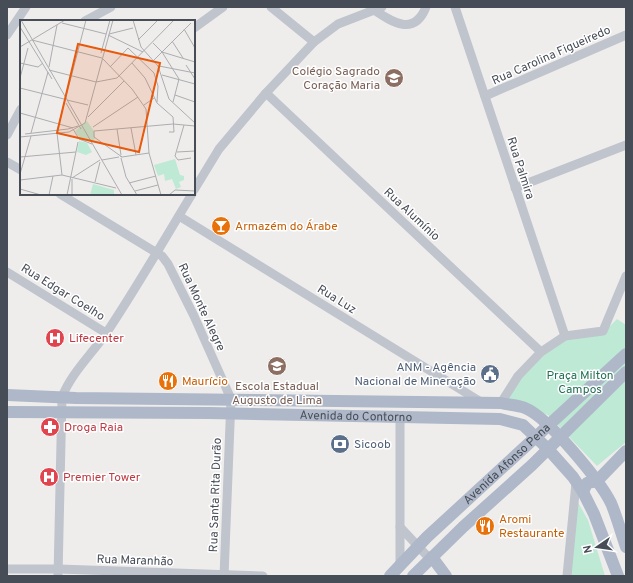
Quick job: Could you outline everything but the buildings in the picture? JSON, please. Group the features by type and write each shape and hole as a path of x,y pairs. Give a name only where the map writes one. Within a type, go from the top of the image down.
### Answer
{"main road":[{"name":"Avenida Afonso Pena","path":"390,576 418,547 626,354"},
{"name":"Avenida Afonso Pena","path":"413,576 548,449 626,372"},
{"name":"Avenida do Contorno","path":"7,395 501,403 525,408 549,425 560,436 597,481 611,504 626,547"},
{"name":"Avenida do Contorno","path":"7,412 500,419 524,425 548,449 579,487 594,514 618,576"},
{"path":"579,487 587,483 597,481 626,451"},
{"path":"431,558 446,576"}],"street":[{"path":"7,35 26,7"},
{"path":"87,20 111,7"},
{"path":"195,27 223,7"},
{"path":"271,7 314,42"},
{"path":"195,188 219,149 266,93 314,42 338,24 378,8 388,20 398,25 409,24 418,20 426,7"},
{"name":"Rua Palmira","path":"455,7 565,336"},
{"name":"Rua Carolina Figueiredo","path":"485,96 626,35"},
{"name":"Rua Alumínio","path":"266,93 541,352"},
{"path":"7,135 20,111"},
{"path":"515,188 626,145"},
{"path":"7,162 20,169"},
{"name":"Rua Monte Alegre","path":"62,195 158,252 168,264 231,399"},
{"path":"58,573 62,397 68,383 106,333 158,252 191,195"},
{"name":"Rua Luz","path":"179,216 482,403"},
{"name":"Rua Edgar Coelho","path":"7,272 106,333"},
{"path":"501,403 518,376 541,352 565,336 603,331 626,276"},
{"path":"229,414 231,399"},
{"name":"Rua Santa Rita Durão","path":"224,576 229,414"},
{"path":"400,417 400,566"},
{"path":"567,576 579,487"},
{"path":"400,527 418,547 431,558"},
{"name":"Rua Maranhão","path":"7,569 58,573 263,576"}],"green space":[{"name":"Praça Milton Campos","path":"617,319 626,325 626,442 597,466 548,415 505,401 518,377 566,337 604,332"},
{"path":"576,499 588,520 605,576 571,576"}],"place":[{"name":"Colégio Sagrado Coração Maria","path":"394,78"},
{"name":"Armazém do Árabe","path":"221,226"},
{"name":"Lifecenter","path":"55,338"},
{"name":"Escola Estadual Augusto de Lima","path":"277,366"},
{"name":"ANM - Agência Nacional de Mineração","path":"490,374"},
{"name":"Maurício","path":"168,381"},
{"name":"Droga Raia","path":"50,427"},
{"name":"Sicoob","path":"340,444"},
{"name":"Premier Tower","path":"49,477"},
{"name":"Aromi Restaurante","path":"485,526"}]}
